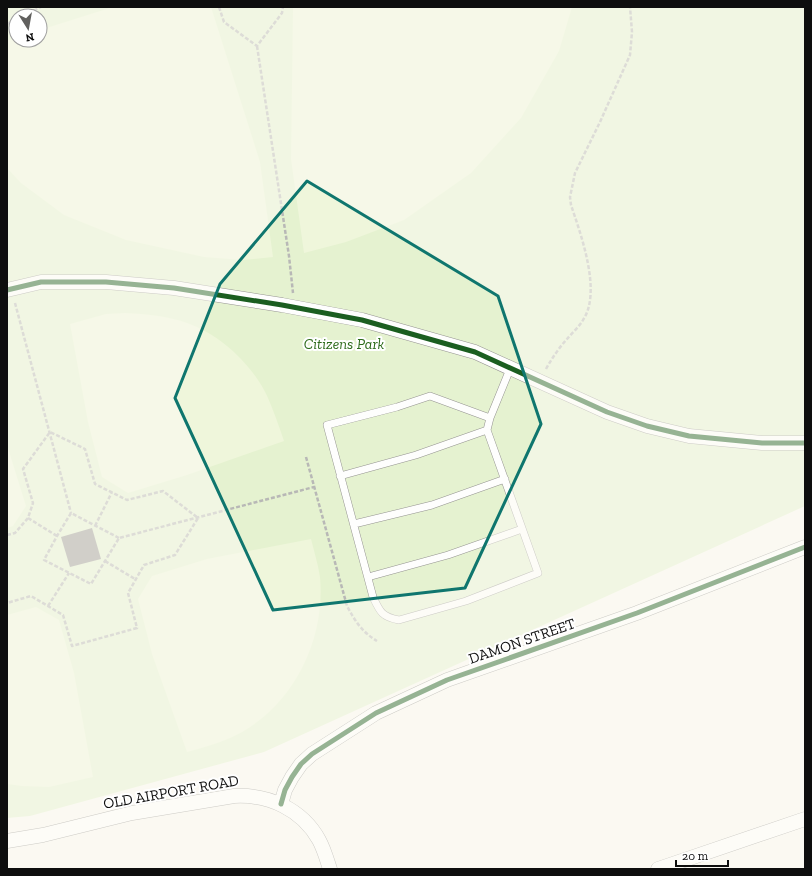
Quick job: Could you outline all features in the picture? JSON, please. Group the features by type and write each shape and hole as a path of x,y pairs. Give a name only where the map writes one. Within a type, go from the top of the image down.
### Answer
{"street":[{"path":"9,289 41,282 106,282 174,288 294,307 362,320 475,352 607,412 647,426 689,436 762,443 805,442"},
{"name":"DAMON STREET","path":"281,804 285,790 301,764 322,746 376,713 447,680 637,614 805,547"},
{"name":"OLD AIRPORT ROAD","path":"7,841 43,835 132,813 247,795 281,804 301,818 319,841 330,869"},
{"path":"658,869 805,819"}],"lane":[{"path":"490,418 430,396 397,407 327,425 373,597 380,612 388,618 399,620 466,601 538,573 487,430 490,418 510,368"},
{"path":"340,476 416,455 487,430"},
{"path":"354,524 432,505 505,479"},
{"path":"368,577 448,555 522,530"}],"path":[{"path":"219,7 224,22 257,46 290,256 294,307"},
{"path":"257,46 282,13 283,7"},
{"path":"540,382 550,361 583,320 589,309 590,278 587,260 570,197 575,173 630,55 632,32 630,7"},
{"path":"9,289 50,432 71,513 44,560 91,584 119,538"},
{"path":"50,432 85,449 95,484 127,500 163,491 198,518"},
{"path":"7,535 15,533 28,518 33,503 23,469 50,432"},
{"path":"306,457 347,606 359,628 368,636 377,641"},
{"path":"71,513 119,538 314,487"},
{"path":"95,526 112,492"},
{"path":"28,518 57,536"},
{"path":"7,603 31,596 63,615 72,646 136,628 128,593 144,565 175,555 198,518"},
{"path":"105,561 136,580"},
{"path":"48,606 69,573"}],"highlighted area":[{"path":"307,181 498,296 541,424 465,588 273,610 175,398 220,284"}],"green space":[{"name":"Citizens Park","path":"7,7 805,7 805,506 264,752 30,816 7,818"},
{"path":"113,7 211,7 260,162 273,257 243,260 204,257 126,240 64,215 21,183 7,168 7,41 8,48 48,48 48,27"},
{"path":"293,7 572,7 559,51 521,118 471,173 404,220 346,242 304,253 291,159"},
{"path":"125,313 157,316 187,323 200,328 224,343 245,363 262,386 284,441 187,475 128,493 102,477 88,422 70,324 106,314"},
{"path":"7,445 26,506 13,526 7,528"},
{"path":"311,539 320,577 320,601 317,626 310,649 300,672 287,692 271,711 252,726 225,740 187,752 152,654 138,599 152,576 207,559"},
{"path":"36,607 59,620 74,673 93,777 49,787 7,784 7,615"}],"building":[{"path":"92,528 101,559 70,567 61,537"}],"cycle path":[{"path":"7,290 41,282 106,282 174,288 282,305 362,320 475,352 607,412 647,426 689,436 762,443 805,443"},
{"path":"281,804 285,790 301,764 312,754 376,713 447,680 637,613 805,547"}]}
